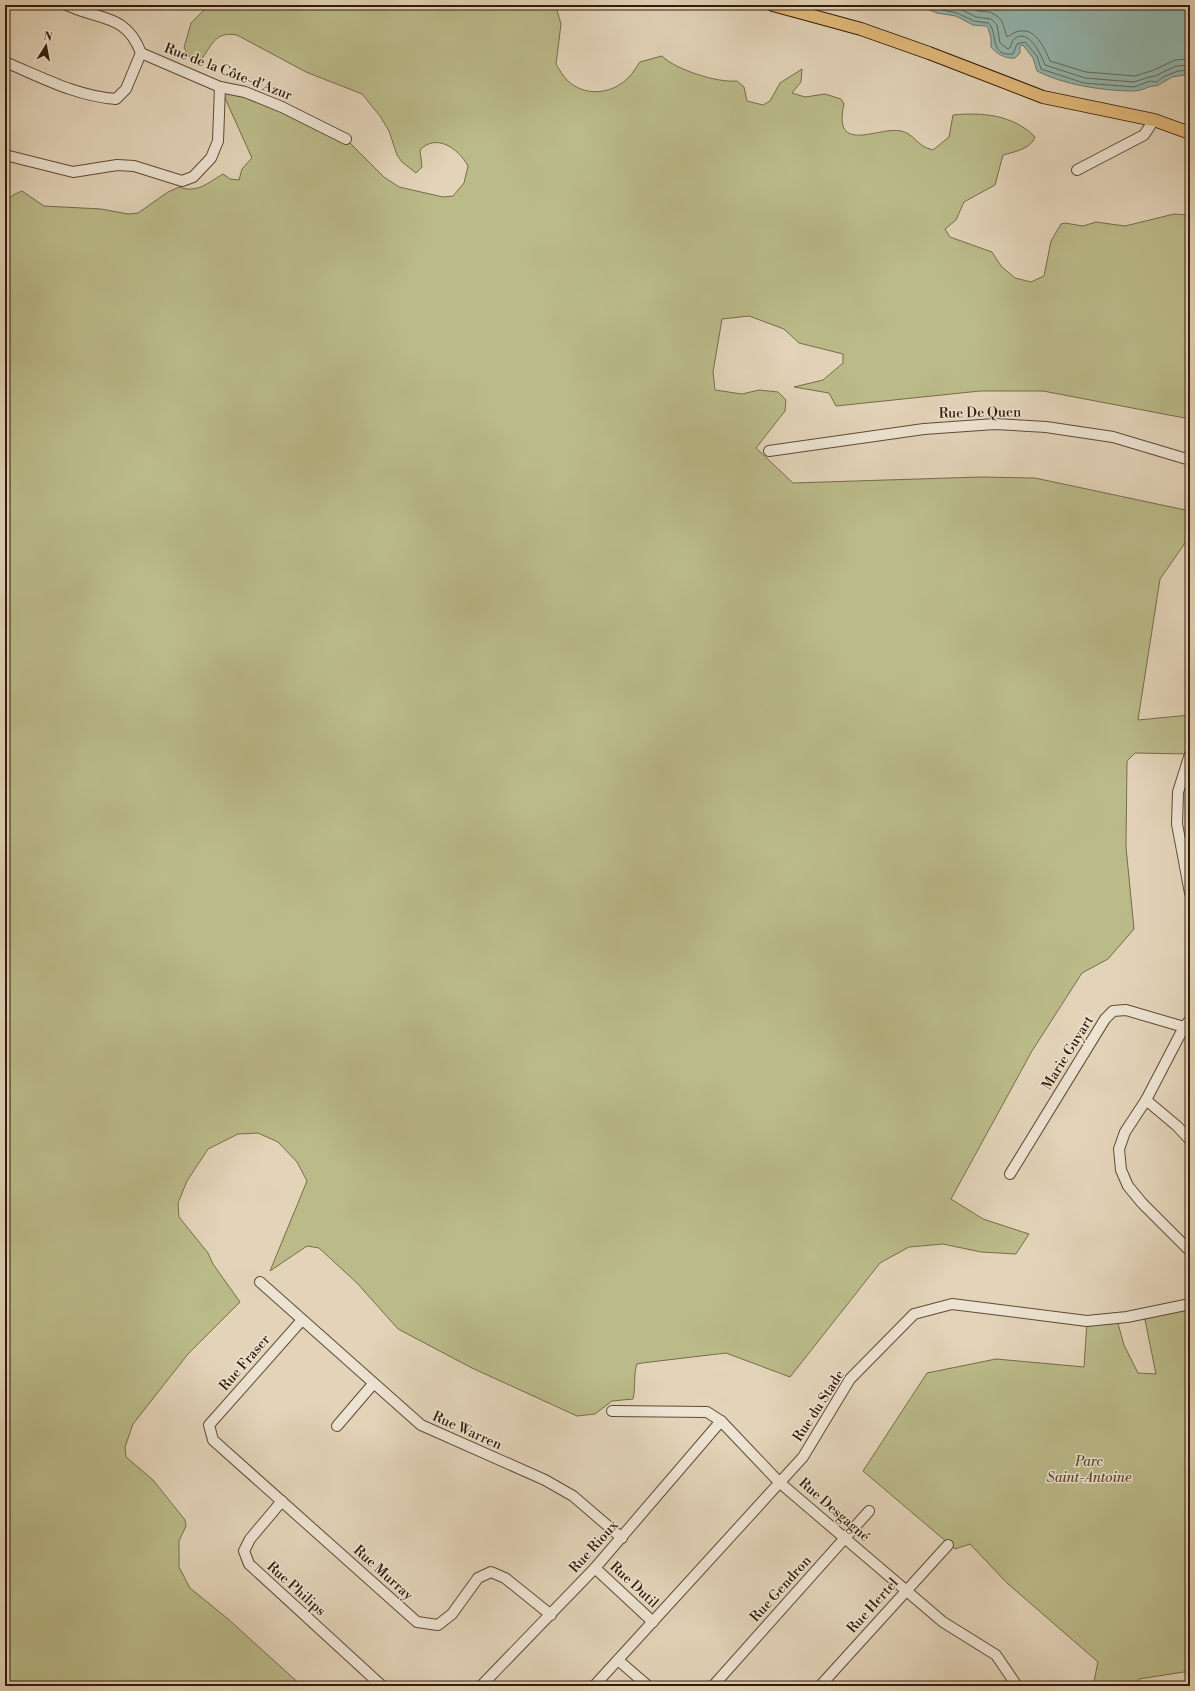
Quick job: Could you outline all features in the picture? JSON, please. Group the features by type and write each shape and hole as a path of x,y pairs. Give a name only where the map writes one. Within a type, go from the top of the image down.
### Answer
{"main road":[{"path":"772,5 861,29 929,52 1043,96 1154,120 1190,133"}],"street":[{"name":"Rue de la Côte-d'Azur","path":"67,5 79,11 120,23 131,32 141,53 220,87 245,92 282,107 346,139"},
{"path":"5,62 70,90 101,98 116,99 126,89 141,53"},
{"path":"5,155 73,172 117,165 134,166 182,181 193,177 211,158 218,141 220,87"},
{"path":"1077,170 1144,135 1154,120"},
{"name":"Rue De Quen","path":"769,451 924,429 995,424 1046,427 1113,437 1190,460"},
{"path":"1190,754 1178,792 1177,824 1190,894"},
{"name":"Marie Guyart","path":"1010,1174 1105,1019 1113,1011 1126,1010 1187,1024"},
{"path":"1187,1024 1146,1100 1134,1117 1119,1149 1121,1170 1128,1186 1142,1203 1190,1251"},
{"path":"1146,1100 1177,1126 1190,1140"},
{"name":"Rue Warren","path":"260,1282 421,1426 545,1480 573,1496 622,1538"},
{"name":"Rue du Stade","path":"594,1686 802,1457 850,1379 914,1314 952,1304 1087,1322 1127,1317 1190,1304"},
{"name":"Rue Fraser","path":"209,1425 302,1320"},
{"path":"337,1426 373,1384"},
{"name":"Rue Desgagné","path":"612,1410 707,1412 721,1421 780,1482 906,1591 943,1622 996,1655 1017,1686"},
{"name":"Rue Rioux","path":"481,1686 595,1568 721,1421"},
{"name":"Rue Murray","path":"209,1425 213,1440 417,1622 438,1625 452,1614 478,1578 491,1572 506,1578 551,1615"},
{"name":"Rue Philips","path":"282,1501 250,1539 244,1551 248,1564 382,1686"},
{"name":"Rue Gendron","path":"713,1686 869,1511"},
{"name":"Rue Hertel","path":"820,1686 948,1545"},
{"name":"Rue Dutil","path":"595,1568 653,1622"},
{"path":"618,1660 648,1686"}],"green space":[{"path":"209,5 541,5 556,7 561,24 556,64 567,80 581,89 598,92 615,87 632,74 640,62 662,56 668,61 687,71 719,80 737,81 744,87 747,101 763,105 770,101 780,83 802,69 801,82 792,93 805,97 825,94 841,99 844,104 842,120 845,129 851,134 860,135 901,131 910,135 923,146 933,150 949,137 953,115 986,115 1007,120 1027,130 1035,137 1033,141 1022,149 1003,155 995,185 964,202 956,220 945,229 950,237 992,252 1001,266 1015,278 1031,282 1044,276 1051,241 1061,224 1065,223 1083,226 1096,222 1125,226 1174,214 1190,215 1190,419 1043,391 980,391 836,406 829,393 794,387 823,380 843,363 843,354 799,343 784,329 749,316 722,319 713,372 715,390 742,394 759,390 778,392 786,400 785,411 756,448 793,483 980,477 1035,478 1190,511 1190,536 1160,579 1138,720 1190,715 1190,754 1135,753 1127,761 1126,847 1134,929 1108,959 1082,973 1032,1051 951,1199 983,1219 1029,1234 1016,1254 981,1252 943,1244 909,1247 880,1263 790,1377 726,1353 642,1363 637,1364 636,1368 633,1399 612,1401 595,1414 577,1416 472,1368 398,1329 357,1283 319,1248 307,1246 270,1271 307,1181 297,1162 278,1142 258,1133 238,1134 208,1149 187,1181 178,1203 179,1217 208,1253 213,1264 240,1302 188,1354 133,1424 125,1447 126,1457 153,1480 185,1520 186,1526 179,1541 179,1567 190,1588 228,1619 302,1686 5,1686 5,204 13,195 22,191 44,206 101,209 128,214 138,213 168,192 179,187 185,189 197,188 223,174 230,179 239,180 242,169 252,158 220,87 346,139 384,177 399,187 443,197 453,196 464,183 468,166 464,159 453,149 440,143 433,143 426,145 420,150 422,167 416,173 402,162 397,155 389,131 380,116 362,94 306,72 237,35 230,34 219,37 211,44 201,60 193,62 184,48 191,23"},
{"name":"Parc Saint-Antoine","path":"1190,1301 1190,1671 1139,1679 1138,1686 1093,1686 1098,1662 1007,1583 970,1544 955,1549 863,1471 927,1373 996,1359 1084,1367 1087,1321 1115,1313 1124,1345 1138,1373 1156,1374 1143,1310"}],"water":[{"path":"917,5 1190,5 1190,74 1172,77 1157,86 1151,86 1137,91 1110,90 1059,80 1037,71 1033,58 1023,45 1020,46 1020,53 1015,58 1005,57 991,47 991,38 986,26 973,25 956,16 937,13"}]}
